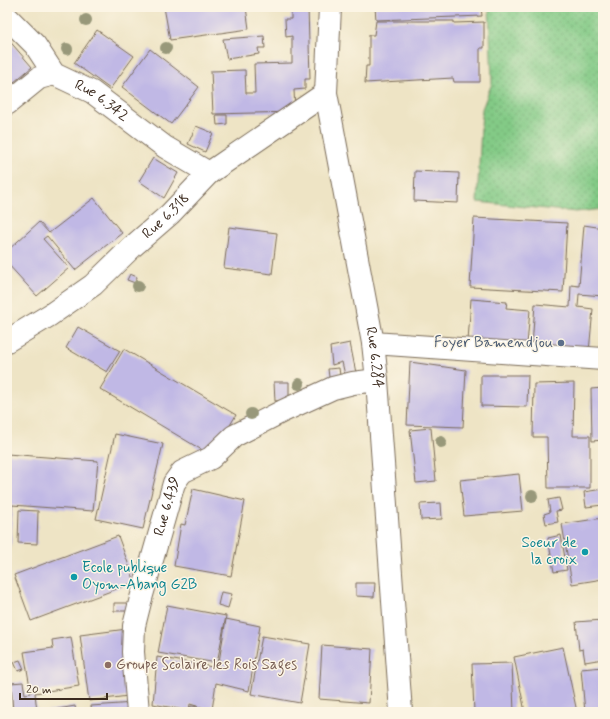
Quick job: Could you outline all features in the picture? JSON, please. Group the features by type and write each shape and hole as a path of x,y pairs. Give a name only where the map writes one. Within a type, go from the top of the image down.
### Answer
{"street":[{"name":"Rue 6.284","path":"330,7 326,93 373,343 401,712"},
{"path":"7,17 35,45 54,74 39,78 7,104"},
{"name":"Rue 6.342","path":"54,74 92,92 165,147 209,173"},
{"name":"Rue 6.318","path":"7,340 50,315 93,285 170,214 209,173 326,93"},
{"path":"373,343 603,359"},
{"name":"Rue 6.439","path":"138,712 133,652 134,626 174,483 182,472 211,458 234,436 283,411 333,388 353,383 377,380"}],"green space":[{"path":"489,7 603,7 603,209 576,212 477,202 482,109 492,83"}],"building":[{"path":"164,7 246,7 249,29 170,40"},
{"path":"291,7 308,7 310,79 305,79 305,89 294,90 295,112 213,114 211,71 245,70 246,93 255,93 254,64 292,63 292,36 286,37 285,19 291,19"},
{"path":"375,7 481,7 482,16 376,20"},
{"path":"376,21 454,21 454,23 484,22 484,48 480,48 480,82 454,82 453,78 365,83 366,66 369,66 369,35 374,35"},
{"path":"97,30 134,56 110,89 74,63"},
{"path":"264,36 265,48 258,48 259,54 227,59 223,39"},
{"path":"7,38 32,67 7,88"},
{"path":"150,49 199,87 171,124 122,87"},
{"path":"216,115 227,115 227,124 217,125"},
{"path":"196,126 213,133 205,152 188,144"},
{"path":"153,158 178,173 164,198 139,181"},
{"path":"415,171 459,173 458,203 414,201"},
{"path":"94,198 122,233 75,270 47,236 43,239 69,268 37,296 7,263 7,251 39,222 49,233"},
{"path":"474,218 567,223 563,292 470,287"},
{"path":"584,225 603,228 603,296 579,294 578,307 593,309 589,352 532,346 535,304 570,307 571,285 579,286"},
{"path":"229,227 277,233 272,274 224,268"},
{"path":"130,274 137,277 135,283 127,280"},
{"path":"471,299 507,302 506,308 530,310 527,345 468,341"},
{"path":"78,327 120,351 107,372 66,348"},
{"path":"350,343 356,373 345,375 342,362 332,365 330,347"},
{"path":"124,349 236,415 212,456 100,389"},
{"path":"410,362 466,370 463,427 407,425"},
{"path":"339,368 341,383 330,385 328,369"},
{"path":"481,375 528,375 527,407 481,406"},
{"path":"274,382 289,382 289,400 275,401"},
{"path":"574,383 573,436 590,436 590,488 548,488 547,437 533,437 534,384"},
{"path":"603,388 603,440 592,441 591,389"},
{"path":"431,428 436,481 416,483 410,430"},
{"path":"115,434 163,444 143,529 96,519"},
{"path":"7,454 98,461 93,511 12,505 11,548 7,548"},
{"path":"519,474 523,511 464,516 460,480"},
{"path":"193,489 245,501 231,576 174,566 181,524 185,525"},
{"path":"603,489 603,505 586,507 584,492"},
{"path":"559,498 562,510 556,511 558,522 546,524 544,514 550,512 548,500"},
{"path":"441,503 442,519 421,520 420,504"},
{"path":"19,510 38,511 37,544 18,543"},
{"name":"Soeur de la croix","path":"603,518 603,579 572,584 562,524"},
{"path":"561,535 567,570 554,572 548,538"},
{"name":"Ecole publique Oyom-Abang G2B","path":"118,536 135,582 31,621 14,575"},
{"path":"356,583 375,583 374,597 356,596"},
{"path":"221,592 232,594 228,608 218,605"},
{"path":"114,603 128,603 127,611 114,611"},
{"path":"167,605 226,616 217,663 158,653"},
{"path":"226,619 260,626 249,691 216,683 212,710 201,707 200,712 190,712 191,706 200,707 190,704 189,711 153,704 157,657 218,668"},
{"path":"603,620 603,659 585,662 583,649 579,650 576,622"},
{"path":"8,624 9,635 7,635"},
{"name":"Groupe Scolaire les Rois Sages","path":"127,629 136,695 89,701 80,635"},
{"path":"262,636 310,644 300,703 251,694"},
{"path":"71,637 79,686 35,693 37,712 13,712 11,683 23,682 25,694 31,693 24,652 53,648 52,640"},
{"path":"322,645 372,649 369,703 319,699"},
{"path":"563,647 577,712 525,712 514,657"},
{"path":"20,660 24,669 18,671 14,662"},
{"path":"512,663 514,712 474,712 472,664"},
{"path":"603,667 603,712 585,712 581,669"},
{"path":"134,703 135,712 92,712 91,706"},
{"path":"75,706 76,712 47,712 47,711"}],"place":[{"name":"Foyer Bamendjou","path":"561,343"},
{"name":"Soeur de la croix","path":"585,552"},
{"name":"Ecole publique Oyom-Abang G2B","path":"74,577"},
{"name":"Groupe Scolaire les Rois Sages","path":"108,665"}]}
